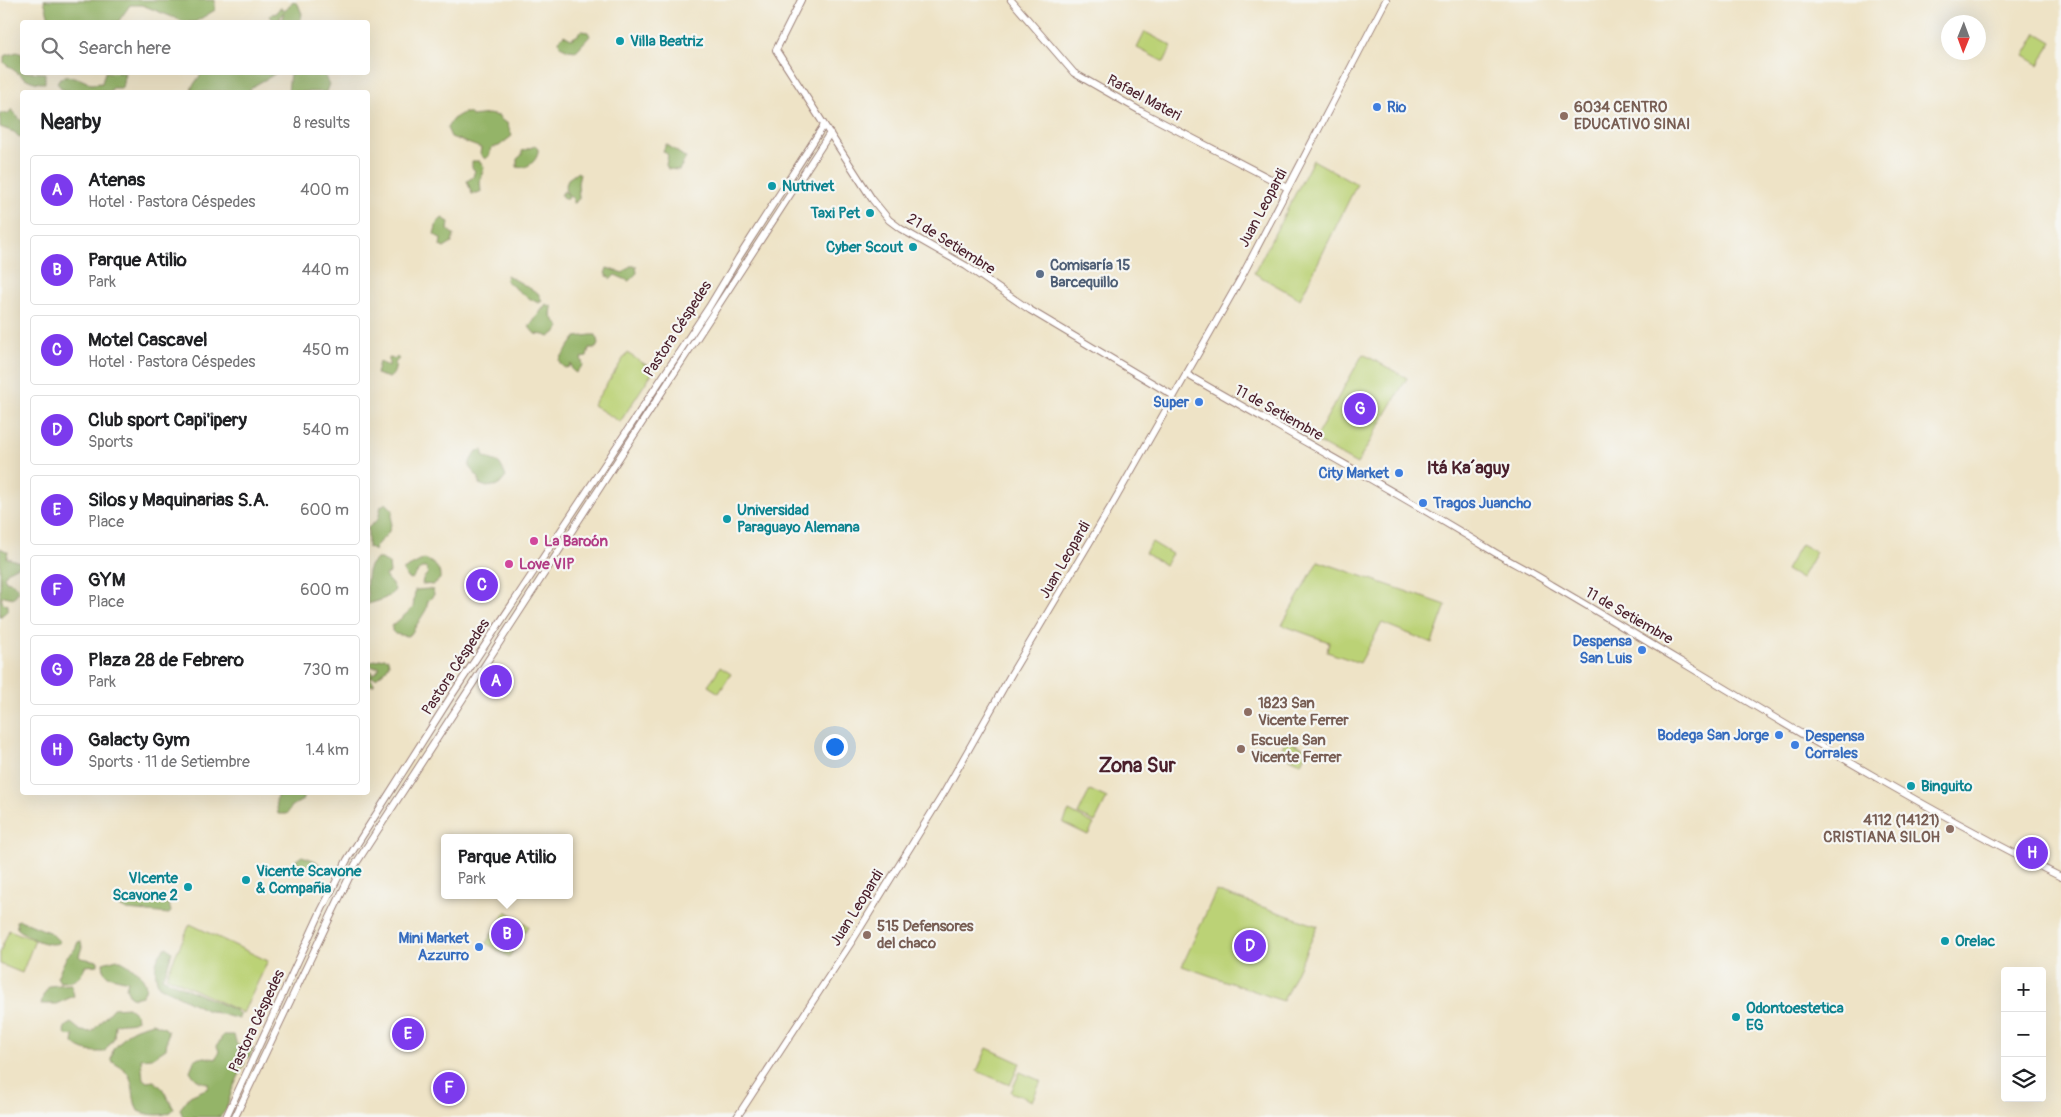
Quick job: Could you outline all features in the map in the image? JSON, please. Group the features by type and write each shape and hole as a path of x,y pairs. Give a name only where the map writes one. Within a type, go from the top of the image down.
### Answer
{"main road":[{"name":"21 de Setiembre","path":"801,0 776,50 872,199 889,220 966,266 1030,310 1174,396"},
{"name":"Rafael Materi","path":"1011,0 1074,73 1119,99 1288,188"},
{"name":"Juan Leopardi","path":"737,1117 854,938 945,791 1013,671 1105,516 1174,396 1288,188 1386,0"},
{"name":"Pastora Céspedes","path":"235,1117 355,865 780,201 824,125"},
{"name":"Pastora Céspedes","path":"226,1117 323,907 347,860 450,698 709,307 739,257 811,162 830,132"},
{"path":"804,157 811,162"},
{"name":"11 de Setiembre","path":"1186,374 1368,477 1492,551 1534,573 1552,586 1884,782 1985,839 2061,877"},
{"path":"396,784 404,789"}],"green space":[{"path":"44,0 215,0 215,10 198,20 180,20 142,5 130,5 119,20 49,20"},
{"path":"293,1 298,4 302,14 300,20 282,20 284,12 280,20 273,20 270,16 277,13 280,7 285,11"},
{"path":"581,31 588,32 590,36 576,51 560,46 559,40 564,35 571,39"},
{"path":"1145,32 1172,46 1164,62 1137,48"},
{"path":"2037,33 2052,42 2039,65 2024,56"},
{"path":"17,52 20,53 20,75 4,63 4,56"},
{"path":"20,75 45,75 45,83 33,82"},
{"path":"104,75 125,75 122,88 112,88 112,90 63,90 57,83 63,77 75,77 91,84 102,83"},
{"path":"201,75 273,75 250,90 191,90"},
{"path":"290,75 324,75 329,84 327,90 288,90"},
{"path":"12,109 20,119 20,137 14,132 0,127 0,113 8,114"},
{"path":"463,113 468,113 472,116 488,114 499,116 501,120 507,123 512,136 499,146 491,148 489,156 485,159 480,154 481,148 451,137 447,128 453,119"},
{"path":"666,144 686,158 679,170 668,169 666,165 668,155 663,151"},
{"path":"535,146 538,149 538,153 532,163 525,167 517,167 517,159 522,155 522,151"},
{"path":"1313,160 1357,184 1300,299 1254,273"},
{"path":"472,161 479,161 484,167 480,181 481,192 472,194 467,181 473,177 475,170 472,168"},
{"path":"578,172 580,174 578,183 579,198 573,203 573,198 569,196 568,199 564,199 561,195 564,191 568,195 565,189 568,179"},
{"path":"442,218 449,222 448,230 454,235 452,243 444,248 440,246 441,239 434,234 437,223"},
{"path":"630,266 636,266 637,273 629,281 615,275 611,279 605,274 607,268 623,273"},
{"path":"507,275 538,293 542,301 539,303 517,290 506,280"},
{"path":"546,304 552,307 551,316 560,327 549,337 535,334 529,327"},
{"path":"596,335 598,344 596,348 589,348 587,357 581,358 583,365 576,373 572,370 571,364 565,368 561,365 559,360 576,337"},
{"path":"627,353 654,370 620,422 593,405"},
{"path":"1363,354 1407,378 1357,464 1314,440"},
{"path":"397,357 399,359 395,363 394,372 391,377 376,374 379,362 389,366 389,358 395,359"},
{"path":"483,450 483,456 498,462 506,477 499,485 487,487 479,484 479,478 469,467 477,451"},
{"path":"386,503 393,510 391,526 374,551 370,547 370,526 378,519 381,506"},
{"path":"1152,542 1172,554 1165,565 1145,553"},
{"path":"1801,544 1816,552 1801,579 1786,570"},
{"path":"0,548 8,552 7,558 20,562 20,565 8,571 4,577 6,581 13,583 19,590 14,598 4,596 1,598 3,603 8,605 8,610 0,617"},
{"path":"377,559 382,559 389,564 390,573 385,575 395,590 386,598 370,603 370,567"},
{"path":"424,559 434,564 438,569 440,579 433,585 422,584 423,579 428,573 426,568 421,568 412,579 407,578 403,570"},
{"path":"1318,561 1446,605 1432,643 1382,623 1360,663 1327,652 1329,642 1282,625"},
{"path":"415,590 433,590 434,595 428,601 426,610 411,634 407,636 395,634 392,631 392,626 413,608"},
{"path":"388,659 389,664 386,670 376,678 371,677 371,675 370,678 370,671 372,674 376,673 380,667 372,667 370,664 372,661"},
{"path":"720,667 731,674 719,693 708,686"},
{"path":"370,678 374,683 374,685 370,685"},
{"path":"1285,740 1307,749 1301,763 1280,754"},
{"path":"1090,790 1107,798 1095,822 1078,814"},
{"path":"278,795 303,795 303,800 292,806 287,814 278,814 276,801"},
{"path":"1069,811 1094,824 1088,835 1063,823"},
{"path":"302,856 316,861 325,869 322,873 310,868 296,866 296,860"},
{"path":"1216,891 1318,926 1283,1001 1182,966"},
{"path":"123,897 132,900 150,898 169,904 171,912 169,914 127,910 115,904 115,898"},
{"path":"506,911 529,926 509,957 486,943"},
{"path":"20,920 51,933 60,942 55,944 44,943 26,935 17,928 16,921"},
{"path":"190,924 268,961 243,1013 166,976"},
{"path":"9,930 35,940 22,973 0,964 0,952"},
{"path":"81,941 82,947 79,956 98,961 98,965 85,966 76,979 60,982 57,977 67,956 75,949 78,942"},
{"path":"167,947 172,952 162,978 235,1010 239,1014 239,1019 206,1010 159,986 155,970 157,959"},
{"path":"117,959 134,969 143,978 145,990 142,996 134,998 130,996 126,988 128,981 108,976 104,972 103,963"},
{"path":"71,984 74,996 56,1004 41,1004 49,986"},
{"path":"128,1007 136,1014 137,1020 115,1025 114,1038 104,1052 84,1050 73,1043 74,1036 66,1035 64,1030 71,1023 81,1031 92,1032 113,1008"},
{"path":"152,1023 165,1028 168,1032 166,1049 152,1058 141,1059 143,1079 147,1082 154,1081 162,1088 174,1109 168,1113 152,1115 138,1111 128,1073 111,1060 113,1049 128,1033"},
{"path":"223,1035 234,1035 237,1045 249,1045 253,1048 249,1058 241,1056 245,1063 232,1090 226,1110 220,1117 183,1117 180,1109 190,1096 208,1088 208,1083 197,1080 190,1071 195,1059 205,1057 216,1059 219,1051 217,1046"},
{"path":"987,1048 1020,1063 1010,1085 977,1071"},
{"path":"1020,1072 1041,1081 1032,1101 1011,1092"}],"place":[{"name":"Villa Beatriz","path":"620,41"},
{"name":"Rio","path":"1377,107"},
{"name":"6034 CENTRO EDUCATIVO SINAI","path":"1564,116"},
{"name":"Nutrivet","path":"772,186"},
{"name":"Taxi Pet","path":"870,213"},
{"name":"Cyber Scout","path":"913,247"},
{"name":"Comisaría 15 Barcequillo","path":"1040,274"},
{"name":"Super","path":"1199,402"},
{"name":"Plaza 28 de Febrero","path":"1360,409"},
{"name":"City Market","path":"1399,473"},
{"name":"Tragos Juancho","path":"1423,503"},
{"name":"Universidad Paraguayo Alemana","path":"727,519"},
{"name":"La Baroón","path":"534,541"},
{"name":"Love VIP","path":"509,564"},
{"name":"Motel Cascavel","path":"482,585"},
{"name":"Despensa San Luis","path":"1642,650"},
{"name":"Atenas","path":"496,681"},
{"name":"1823 San Vicente Ferrer","path":"1248,712"},
{"name":"Bodega San Jorge","path":"1779,735"},
{"name":"Despensa Corrales","path":"1795,745"},
{"name":"Escuela San Vicente Ferrer","path":"1241,749"},
{"name":"Binguito","path":"1911,786"},
{"name":"4112 (14121) CRISTIANA SILOH","path":"1950,829"},
{"name":"Galacty Gym","path":"2032,853"},
{"name":"Vicente Scavone & Compañia","path":"246,880"},
{"name":"VIcente Scavone 2","path":"188,887"},
{"name":"Parque Atilio","path":"507,934"},
{"name":"515 Defensores del chaco","path":"867,935"},
{"name":"Orelac","path":"1945,941"},
{"name":"Club sport Capi'ipery","path":"1250,946"},
{"name":"Mini Market Azzurro","path":"479,947"},
{"name":"Odontoestetica EG","path":"1736,1017"},
{"name":"Silos y Maquinarias S.A.","path":"408,1034"},
{"name":"GYM","path":"449,1088"}],"district":[{"name":"Itá Ka´aguy","path":"1468,468"},
{"name":"Zona Sur","path":"1137,765"}]}
